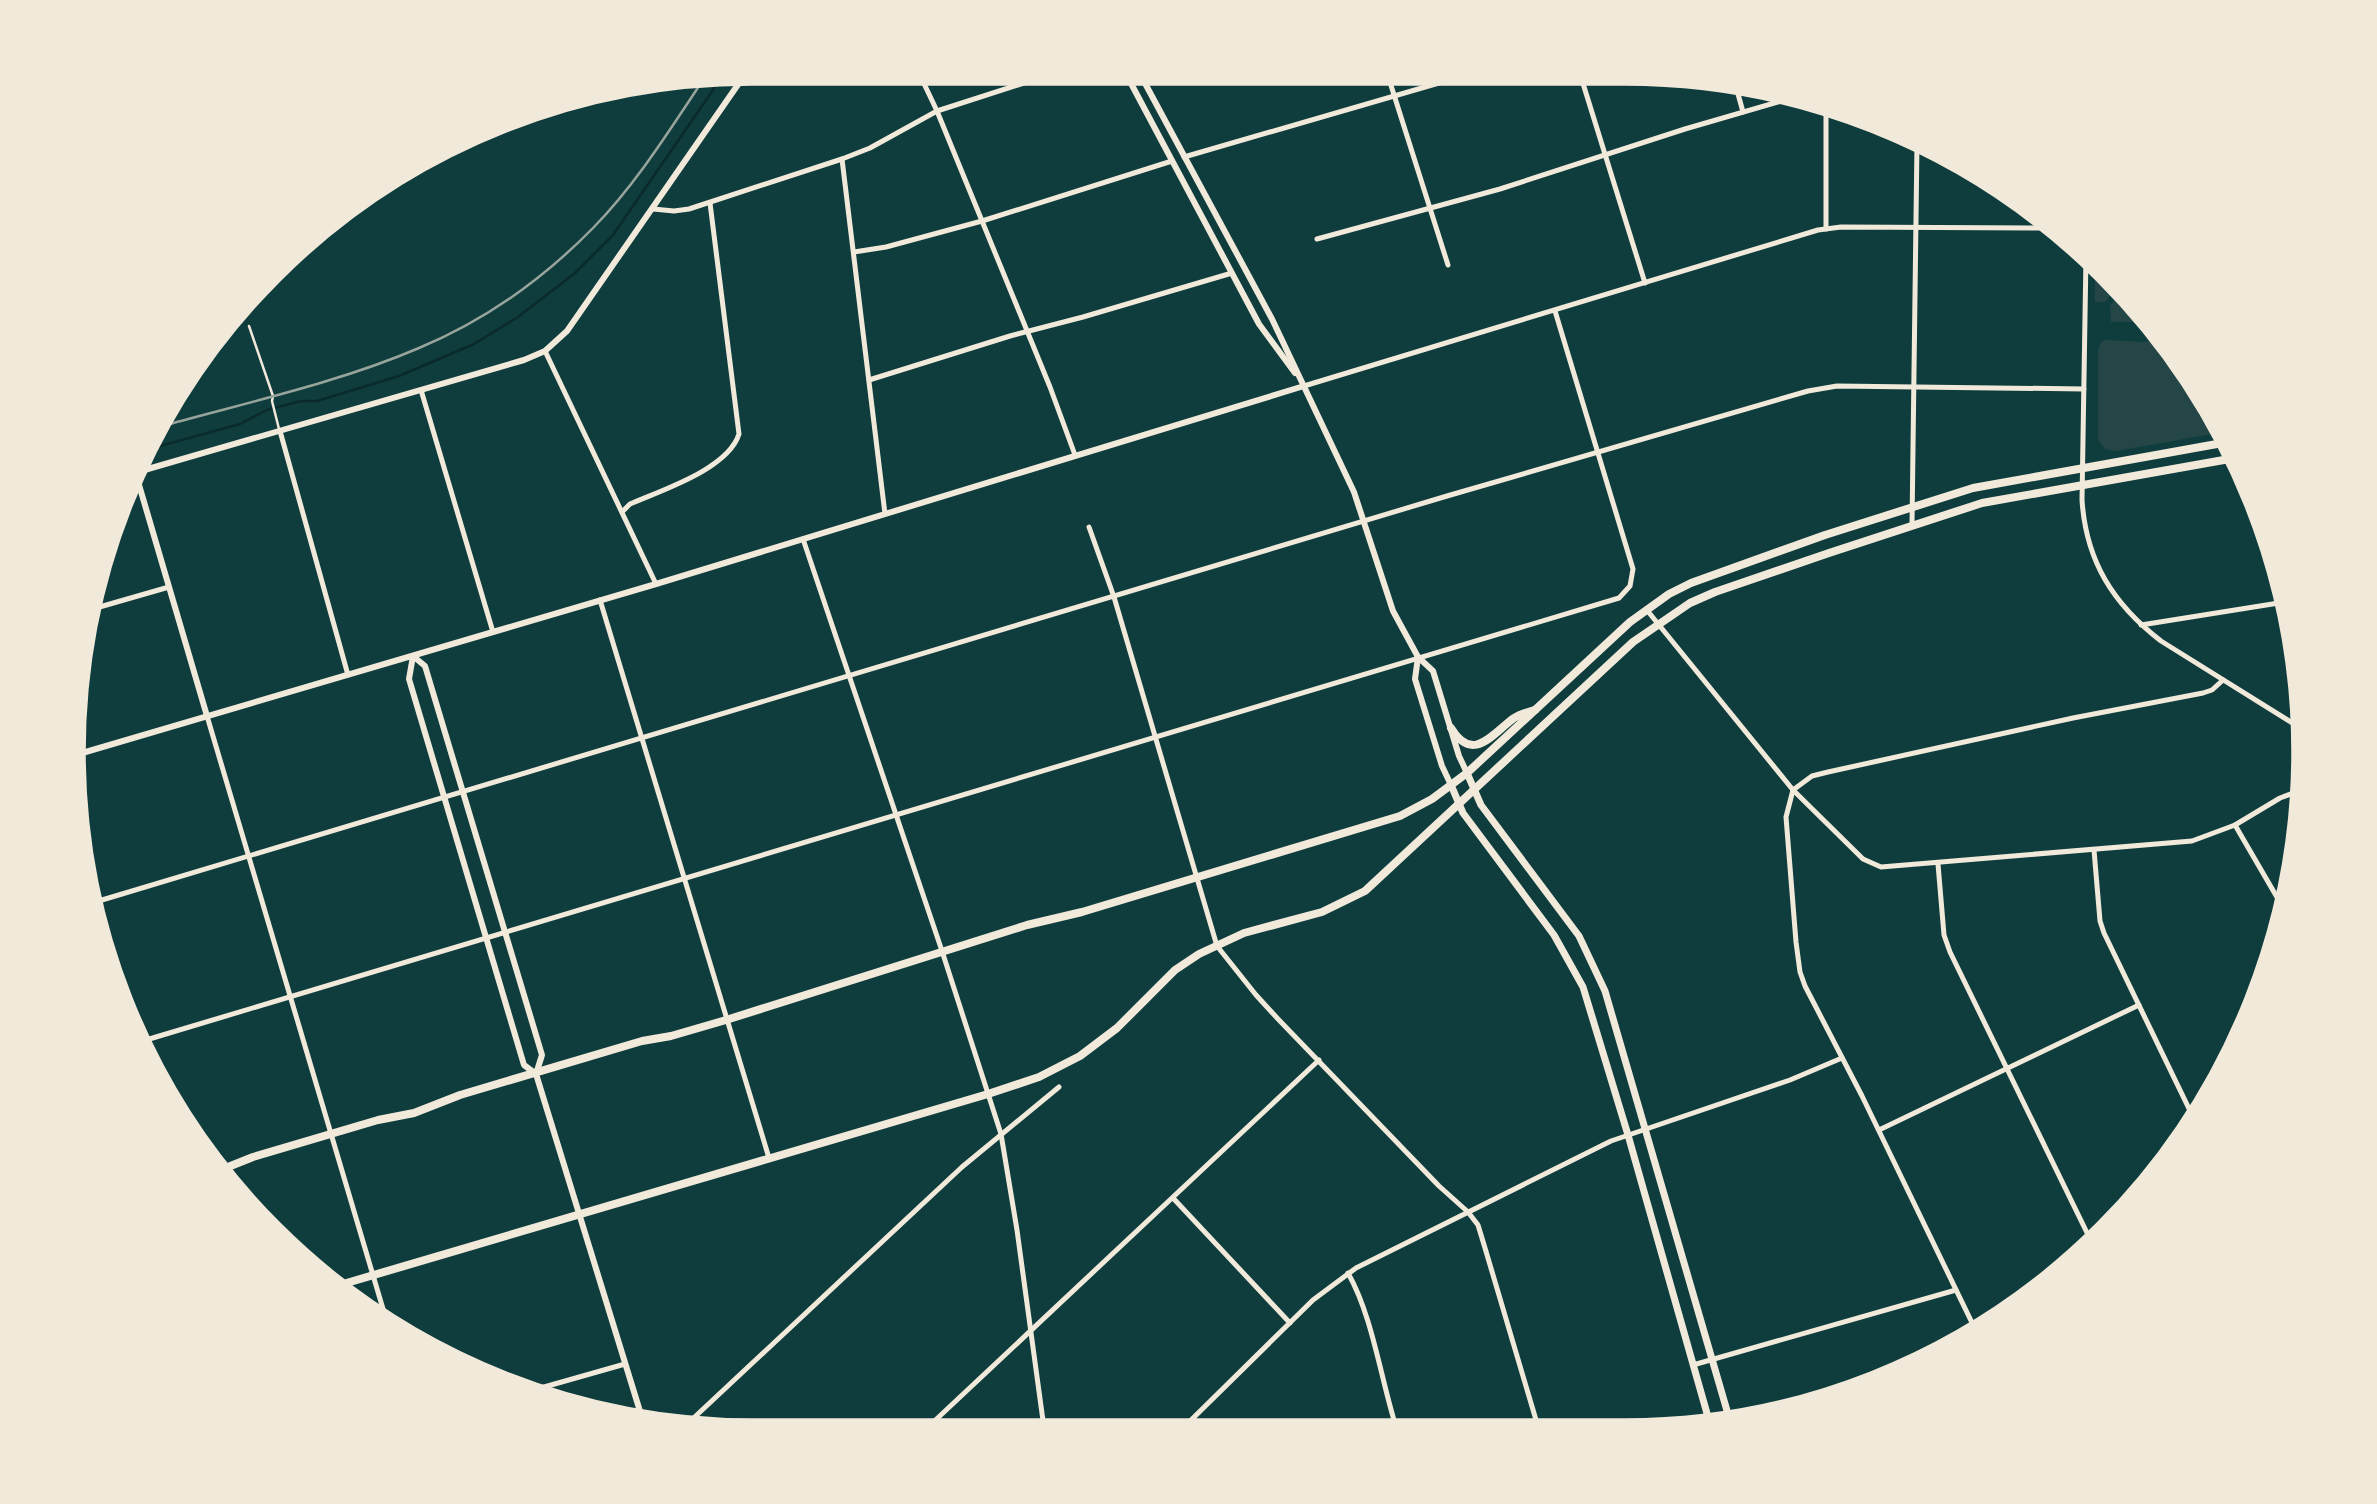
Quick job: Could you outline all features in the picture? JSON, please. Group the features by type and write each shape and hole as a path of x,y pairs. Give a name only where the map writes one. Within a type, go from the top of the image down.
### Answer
{"main road":[{"path":"229,1167 378,1120 414,1113 460,1095 629,1045 726,1020 1027,925 1083,912 1400,816 1467,773 1646,609 1691,583 1912,506 1973,488 2217,444"},
{"path":"346,1283 1040,1077 1080,1056 1110,1034 1175,970 1199,954 1244,933 1322,912 1365,891 1633,642 1690,603 1715,592 1982,503 2225,460"},
{"path":"1451,728 1460,740 1480,744 1492,738 1514,718 1538,709"},
{"path":"1467,773 1480,805 1556,903 1591,958 1614,1018 1727,1412"},
{"path":"1451,785 1460,805 1569,958 1583,987 1707,1415"}],"street":[{"path":"147,469 524,360 545,351 567,331 738,84"},
{"path":"924,84 1027,331 1075,455"},
{"path":"653,209 674,211 710,203 842,159 870,148 937,111 1021,84"},
{"path":"1131,84 1259,324 1304,386"},
{"path":"1145,84 1272,319 1304,386 1366,521 1393,611 1418,657 1433,671 1467,773"},
{"path":"1391,84 1448,265"},
{"path":"1184,158 1434,84"},
{"path":"1583,84 1645,283"},
{"path":"1738,94 1743,113"},
{"path":"1317,240 1500,189 1779,103"},
{"path":"1826,115 1826,229"},
{"path":"1912,525 1917,152"},
{"path":"842,159 885,514"},
{"path":"854,252 886,247 982,221 1172,162"},
{"path":"623,512 630,504 723,459 732,450 738,434 710,203"},
{"path":"84,752 656,584 1826,229 2039,228"},
{"path":"2085,269 2082,484 2084,523 2098,568 2114,595 2141,625 2292,723"},
{"path":"869,380 1027,331 1232,273"},
{"path":"149,1039 1614,600 1625,594 1630,586 1633,569 1555,311"},
{"path":"545,351 656,584"},
{"path":"101,900 1597,452 1817,389 1837,386 2084,389"},
{"path":"421,390 493,632"},
{"path":"280,430 348,675"},
{"path":"139,486 382,1308"},
{"path":"1089,527 1114,597 1217,946 1256,995 1478,1225 1536,1420"},
{"path":"803,539 942,951 1006,1156 1043,1420"},
{"path":"101,607 169,587"},
{"path":"600,600 769,1158"},
{"path":"2141,625 2276,603"},
{"path":"1646,609 1793,790 1846,843 1872,864 1891,868 2192,841 2235,825 2292,793"},
{"path":"413,656 425,666 542,1055 536,1074 639,1410"},
{"path":"413,656 408,677 524,1065 536,1074"},
{"path":"1418,657 1415,679 1442,766 1451,785"},
{"path":"1972,1322 1800,972 1786,831 1788,803 1793,790 1812,776 2073,718 2203,693 2212,690 2223,680"},
{"path":"2235,825 2277,897"},
{"path":"2094,850 2100,921 2104,933 2189,1109"},
{"path":"1938,864 1946,941 2087,1233"},
{"path":"1879,1130 2139,1005"},
{"path":"1191,1420 1313,1300 1348,1273 1628,1135 1790,1080 1842,1058"},
{"path":"935,1420 1319,1060"},
{"path":"694,1417 1000,1134 1059,1087"},
{"path":"1173,1198 1290,1323"},
{"path":"1348,1273 1356,1286 1394,1420"},
{"path":"1693,1365 1956,1290"},
{"path":"544,1387 625,1364"}],"lane":[{"path":"249,326 273,396 280,430"}],"shaded area":[{"path":"2095,278 2111,295 2105,302 2095,302"},
{"path":"2115,299 2135,322 2111,322 2110,306"},
{"path":"2151,341 2155,345 2212,434 2117,451 2105,449 2098,440 2098,350 2101,342"}],"waterway":[{"path":"158,447 240,424 267,410 301,401 317,401 399,376 474,344 518,317 575,273 613,235 715,85"}],"railway":[{"path":"170,424 294,391 389,360 467,325 512,297 554,264 609,211 651,157 699,86"}]}
